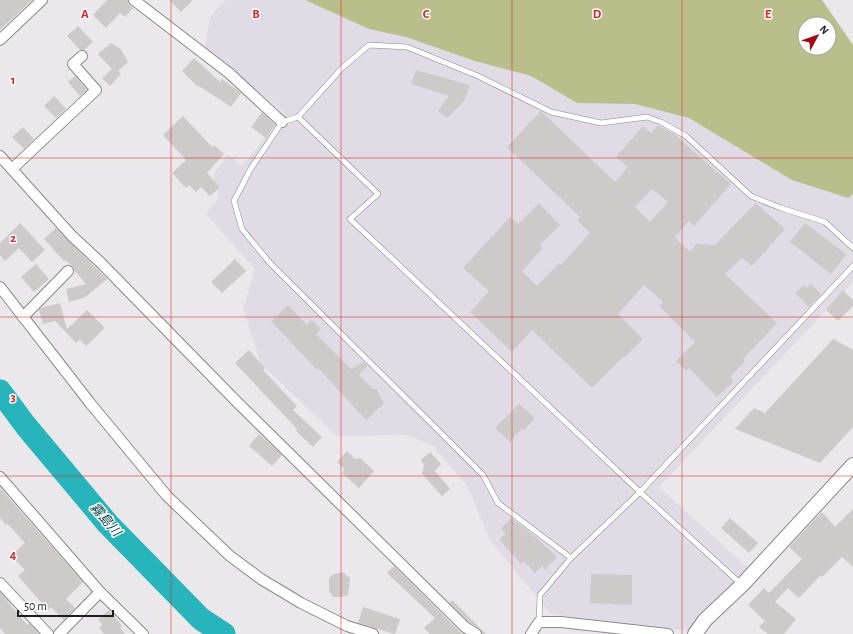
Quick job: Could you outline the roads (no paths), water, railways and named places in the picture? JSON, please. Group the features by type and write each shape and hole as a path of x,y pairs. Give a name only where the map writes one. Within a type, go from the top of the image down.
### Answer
{"street":[{"path":"0,40 42,0"},
{"path":"134,0 229,73 282,122"},
{"path":"12,169 96,90 73,64 82,56"},
{"path":"0,156 72,236 100,262 236,401 466,627 476,634"},
{"path":"23,317 68,271"},
{"path":"0,287 90,403 168,496 230,556 261,579 301,603 347,626 373,634"},
{"path":"695,634 705,620 742,585 853,465"},
{"path":"0,476 100,592 143,634"},
{"path":"0,583 48,634"},
{"path":"59,634 100,592"},
{"path":"531,634 539,622 561,622 668,634"}],"lane":[{"path":"571,558 498,503 483,475 269,262 242,229 234,201 250,170 282,122 298,117 342,68 369,45 407,47 478,76 551,112 601,123 647,117 660,122 686,136 751,196 781,208 825,222 853,248"},
{"path":"298,117 378,194 350,219 640,492 742,585"},
{"path":"539,622 540,595 571,558 640,492 853,266"}],"waterway":[{"name":"霧島川","path":"0,391 26,426 108,524 201,619 224,634"}]}
